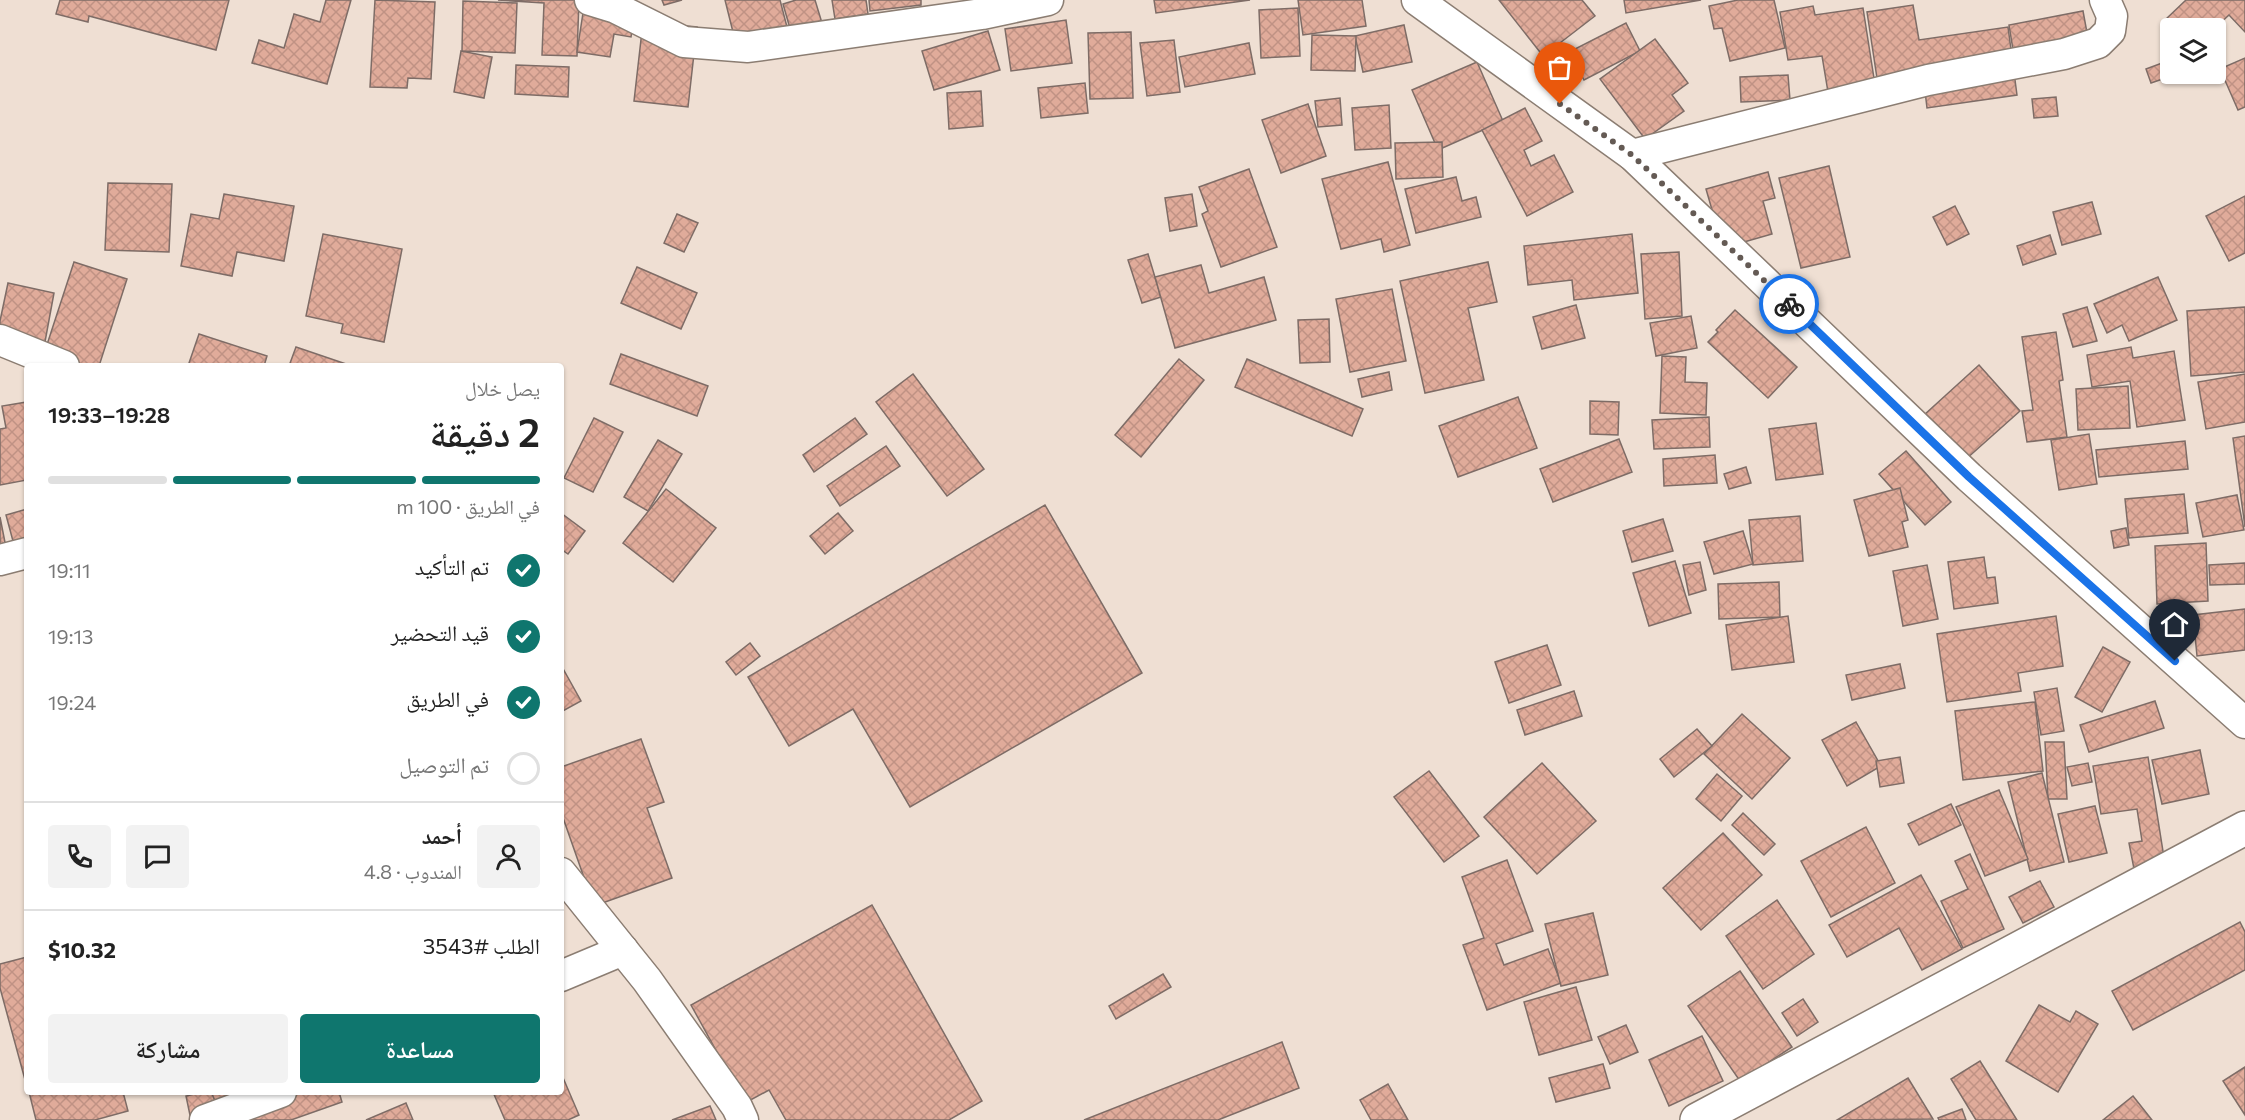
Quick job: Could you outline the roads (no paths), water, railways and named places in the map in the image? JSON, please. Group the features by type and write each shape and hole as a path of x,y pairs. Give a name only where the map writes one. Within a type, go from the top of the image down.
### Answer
{"main road":[{"path":"1697,1120 2245,828"}],"street":[{"path":"590,0 616,8 684,42 748,47 982,14 1048,0"},
{"path":"1417,0 1632,155 1969,477 2245,723"},
{"path":"1632,155 1928,80 2064,54 2098,44 2110,31 2112,15 2105,0"},
{"path":"0,340 57,363"},
{"path":"0,560 24,554"},
{"path":"564,877 647,980 737,1107 743,1120"},
{"path":"564,975 623,950"},
{"path":"205,1120 273,1095"}]}
